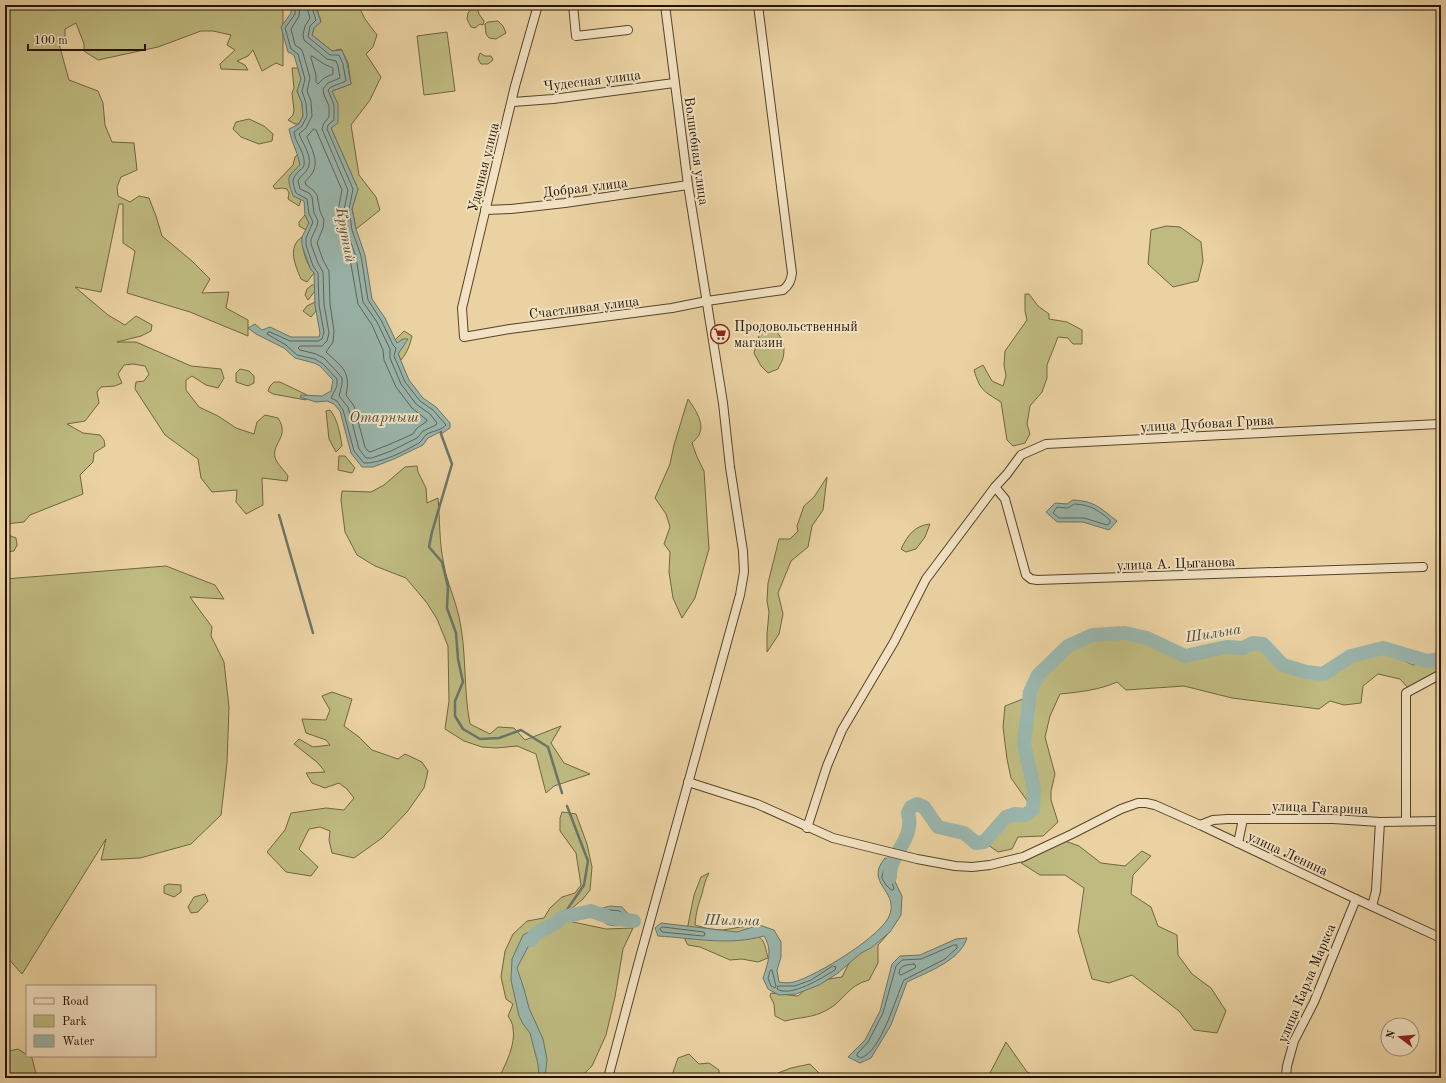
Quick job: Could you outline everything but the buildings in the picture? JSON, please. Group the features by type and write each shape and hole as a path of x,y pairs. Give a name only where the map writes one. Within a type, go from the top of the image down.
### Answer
{"street":[{"name":"Удачная улица","path":"464,337 462,308 485,210 513,102 515,86 538,5"},
{"path":"573,5 576,36 628,30"},
{"name":"Волшебная улица","path":"608,1078 638,961 740,594 744,572 743,551 730,467 723,403 688,185 665,5"},
{"name":"Счастливая улица","path":"464,337 510,329 672,308 706,301 783,290 788,286 792,273 758,5"},
{"name":"Чудесная улица","path":"513,102 553,99 674,83"},
{"name":"Добрая улица","path":"485,210 512,209 565,203 688,185"},
{"name":"улица Дубовая Грива","path":"807,828 827,766 842,730 894,642 926,579 1021,455 1046,444 1439,424"},
{"name":"улица А. Цыганова","path":"995,487 1005,499 1026,574 1031,579 1036,580 1423,567"},
{"path":"1406,821 1406,693 1441,674"},
{"name":"улица Ленина","path":"688,782 757,804 807,828 833,838 876,850 955,866 972,867 990,866 1023,857 1121,809 1138,803 1146,803 1155,805 1200,825 1441,938"},
{"path":"1238,843 1243,819"},
{"name":"улица Гагарина","path":"1200,825 1213,820 1243,819 1332,819 1380,822 1441,821"},
{"path":"1372,906 1376,891 1380,822"},
{"name":"улица Карла Маркса","path":"1287,1078 1287,1066 1294,1041 1314,1002 1356,899"}],"green space":[{"path":"5,5 283,5 283,66 276,63 262,71 253,50 248,56 237,61 245,65 248,70 221,69 220,64 235,50 227,45 231,35 213,31 201,31 158,47 98,60 84,51 84,44 76,23 65,29 65,38 59,44 69,80 98,91 103,103 105,125 112,142 134,143 137,170 121,177 117,187 118,196 130,202 139,196 149,198 162,236 192,261 210,279 202,293 229,292 226,308 248,320 248,336 190,312 127,293 135,251 123,243 123,204 119,204 101,292 75,287 108,315 125,325 136,316 152,325 151,331 141,336 117,342 136,342 191,366 221,369 224,378 218,388 206,385 192,376 186,380 186,390 199,407 218,416 236,428 254,434 257,422 265,415 278,418 282,431 275,454 277,462 288,476 287,481 262,478 263,505 246,514 236,502 237,490 212,492 201,478 198,459 165,435 135,389 136,382 144,381 149,374 145,366 133,364 124,365 118,374 122,383 115,386 101,387 97,392 99,403 85,421 67,424 83,433 100,435 104,440 105,446 94,453 93,462 80,475 83,494 30,515 24,522 5,524"},
{"path":"317,5 358,5 365,19 377,35 373,47 366,54 381,77 370,100 351,125 359,175 376,197 380,210 356,229 352,208 358,189 331,128 332,91 351,84 348,63 341,49 332,51 312,35 314,28 321,21"},
{"path":"473,7 477,8 484,21 483,25 480,24 475,28 471,27 467,19 468,13"},
{"path":"498,21 503,26 506,33 496,39 489,38 486,34 485,24 488,22"},
{"path":"447,32 455,91 424,95 417,36"},
{"path":"480,53 485,56 491,56 493,60 488,64 481,64 478,59"},
{"path":"292,68 298,68 301,79 297,91 302,103 303,116 299,124 295,124 288,120 293,115 294,110"},
{"path":"249,119 264,126 273,134 272,141 259,144 241,137 233,129 236,122"},
{"path":"298,154 300,165 290,175 293,195 301,200 299,206 288,199 289,193 287,189 275,189 273,186 293,165 295,157"},
{"path":"305,215 309,223 306,230 299,226 299,222"},
{"path":"1166,226 1180,227 1201,242 1203,261 1198,281 1173,287 1148,264 1151,230"},
{"path":"302,237 305,256 314,273 307,282 301,279 294,256 297,241"},
{"path":"312,285 315,285 315,291 308,300 305,295 307,289"},
{"path":"1025,294 1029,294 1038,306 1049,314 1049,319 1067,322 1082,330 1082,344 1073,344 1068,338 1058,337 1047,365 1047,378 1042,392 1030,406 1027,424 1030,434 1025,443 1013,446 1007,440 1001,402 980,386 974,370 983,365 992,381 1003,386 1006,376 1004,365 1005,351 1027,320 1025,311"},
{"path":"315,302 316,311 311,317 303,311 307,306"},
{"path":"762,325 768,326 777,332 784,346 783,358 778,369 768,373 761,366 754,353"},
{"path":"404,331 412,336 408,349 401,360 398,354 401,349 403,339 397,344 395,340"},
{"path":"240,369 249,371 254,376 254,383 248,386 236,382 236,373"},
{"path":"274,382 280,382 307,395 306,400 273,394 268,391"},
{"path":"688,399 694,407 701,426 699,435 692,443 704,471 709,549 695,598 682,618 673,598 669,572 670,552 664,544 670,527 666,514 655,498 670,464 674,445"},
{"path":"330,410 337,423 342,446 336,452 329,439 326,411"},
{"path":"339,456 345,456 355,468 352,473 338,470"},
{"path":"417,466 418,472 426,488 427,503 438,498 442,556 461,630 466,697 470,724 490,734 498,727 514,728 525,740 561,726 551,743 564,763 590,774 554,786 546,793 536,754 517,746 496,748 482,747 464,741 445,729 449,701 448,646 437,619 427,603 406,578 375,566 357,555 345,532 341,500 342,491 371,492 384,485 405,467"},
{"path":"827,477 823,510 812,526 808,547 791,561 778,593 783,614 779,634 767,652 769,612 767,601 768,583 779,539 790,539 798,531 797,526 804,506 814,497"},
{"path":"930,524 925,537 916,549 906,552 901,549 906,539 912,532 924,525"},
{"path":"5,534 16,538 17,545 14,551 5,552"},
{"path":"166,566 215,585 224,599 190,597 212,627 211,636 224,662 229,707 227,763 221,815 191,844 140,858 101,860 106,839 22,974 5,955 5,579"},
{"path":"1125,633 1147,638 1185,656 1226,647 1243,648 1253,643 1263,644 1283,665 1306,672 1323,674 1351,656 1383,648 1386,652 1413,665 1441,659 1441,674 1409,689 1400,679 1378,674 1363,686 1361,703 1344,705 1330,701 1319,709 1232,698 1184,686 1126,690 1117,682 1096,689 1060,694 1050,716 1045,737 1055,774 1051,791 1051,800 1058,822 1043,836 1018,837 1012,849 998,852 984,842 1006,817 1015,814 1025,815 1033,809 1011,778 1003,727 1005,706 1023,699 1030,692 1038,675 1068,646 1092,635"},
{"path":"332,692 352,699 344,726 359,737 372,750 398,759 405,754 422,762 428,771 424,788 407,812 382,838 354,858 332,853 329,840 330,831 320,827 309,829 299,849 318,867 311,876 286,872 267,852 285,830 291,813 326,808 344,810 354,798 347,789 339,783 325,788 312,783 306,773 325,772 318,763 294,744 299,739 313,747 330,745 326,740 306,733 302,719 326,720 330,710 322,696"},
{"path":"562,812 576,814 587,844 592,867 590,890 583,899 559,919 606,929 633,928 623,949 615,997 606,1035 592,1066 580,1078 499,1078 510,1053 514,1034 508,1016 513,1004 506,999 501,977 505,951 513,934 527,921 544,918 550,908 562,897 575,893 581,885 576,853 560,831 560,818"},
{"path":"1065,841 1079,846 1101,863 1125,866 1142,851 1151,856 1133,875 1131,894 1151,907 1158,926 1177,935 1178,955 1192,974 1211,988 1226,1011 1217,1033 1194,1030 1179,1011 1132,975 1109,983 1092,979 1078,931 1084,888 1065,875 1040,875 1021,863"},
{"path":"709,873 698,906 695,925 709,929 723,930 753,925 748,933 761,938 766,948 768,958 758,962 742,959 730,960 700,947 688,945 685,940 694,895 701,877"},
{"path":"168,884 181,885 181,892 174,897 164,893 164,886"},
{"path":"205,894 208,901 198,912 191,913 188,907 194,897"},
{"path":"890,925 887,935 878,945 878,963 869,980 862,982 851,989 838,1002 822,1013 785,1021 775,1016 774,1004 770,996 771,993 798,996 815,981 842,977 854,953"},
{"path":"1006,1042 1027,1072 1042,1078 994,1078 990,1073"},
{"path":"18,1049 26,1054 26,1057 32,1058 37,1078 7,1078 5,1071 5,1052"},
{"path":"689,1054 699,1064 709,1063 719,1070 719,1078 671,1078 678,1058"},
{"path":"810,1064 824,1078 777,1078 778,1073 791,1068"}],"water":[{"name":"Отарныш","path":"291,5 315,5 321,22 314,28 312,35 332,51 342,50 347,63 351,84 332,91 338,104 338,123 331,128 358,189 352,209 356,229 365,255 372,299 385,318 397,343 403,339 408,339 398,354 409,380 423,398 436,407 450,423 450,428 441,434 440,432 428,438 423,445 373,467 362,467 351,453 340,411 334,404 327,401 316,402 300,397 301,395 322,396 331,391 333,380 320,366 295,358 284,348 256,334 248,328 255,324 262,330 270,327 291,337 319,337 320,333 315,305 314,273 310,268 302,245 302,237 309,223 305,215 304,201 293,196 289,181 292,173 300,165 289,129 299,124 303,116 302,103 297,91 301,79 294,55 288,52 281,27 291,13"},
{"path":"1073,500 1087,502 1097,506 1117,521 1109,530 1083,522 1057,522 1046,512 1055,503 1067,504"},
{"path":"885,858 896,860 890,871 902,896 901,915 890,932 871,948 861,953 838,973 819,985 796,994 779,995 768,989 763,978 769,957 767,941 764,936 751,939 724,941 658,936 655,928 661,923 737,932 759,925 774,930 781,942 781,957 777,970 779,982 794,982 817,972 848,954 876,933 885,923 890,914 890,899 879,880 878,874"},
{"path":"610,906 622,907 630,916 627,925 614,926 607,924 592,911"},
{"path":"540,926 547,931 530,943 517,968 529,1008 543,1039 547,1059 545,1078 539,1078 538,1064 530,1033 519,1016 511,980 512,959 523,935"},
{"path":"967,938 957,953 942,965 907,982 891,1025 871,1058 860,1063 848,1057 865,1040 880,1011 892,964 900,956 920,955 956,939"}],"waterway":[{"path":"441,432 452,464 429,547 442,562 448,587 447,608 456,633 458,659 463,682 455,701 455,716 463,729 480,739 499,738 521,730 548,747 562,793"},
{"path":"279,515 313,633"},
{"name":"Шильна","path":"890,877 893,861 908,831 908,813 911,807 917,804 924,807 938,827 964,833 976,843 984,842 1006,817 1015,814 1025,815 1033,809 1034,790 1024,744 1030,692 1038,675 1068,646 1092,635 1125,633 1147,638 1185,656 1226,647 1243,648 1253,643 1263,644 1283,665 1306,672 1323,674 1351,656 1383,648 1427,661 1441,659"},
{"path":"562,917 584,885 588,861 567,806"},
{"name":"Шильна","path":"531,940 535,934 556,923 562,917 591,911 611,918 634,921"}],"place":[{"name":"Продовольственный магазин","path":"720,334"}],"water label":[{"name":"Крутий","path":"346,235"}]}
